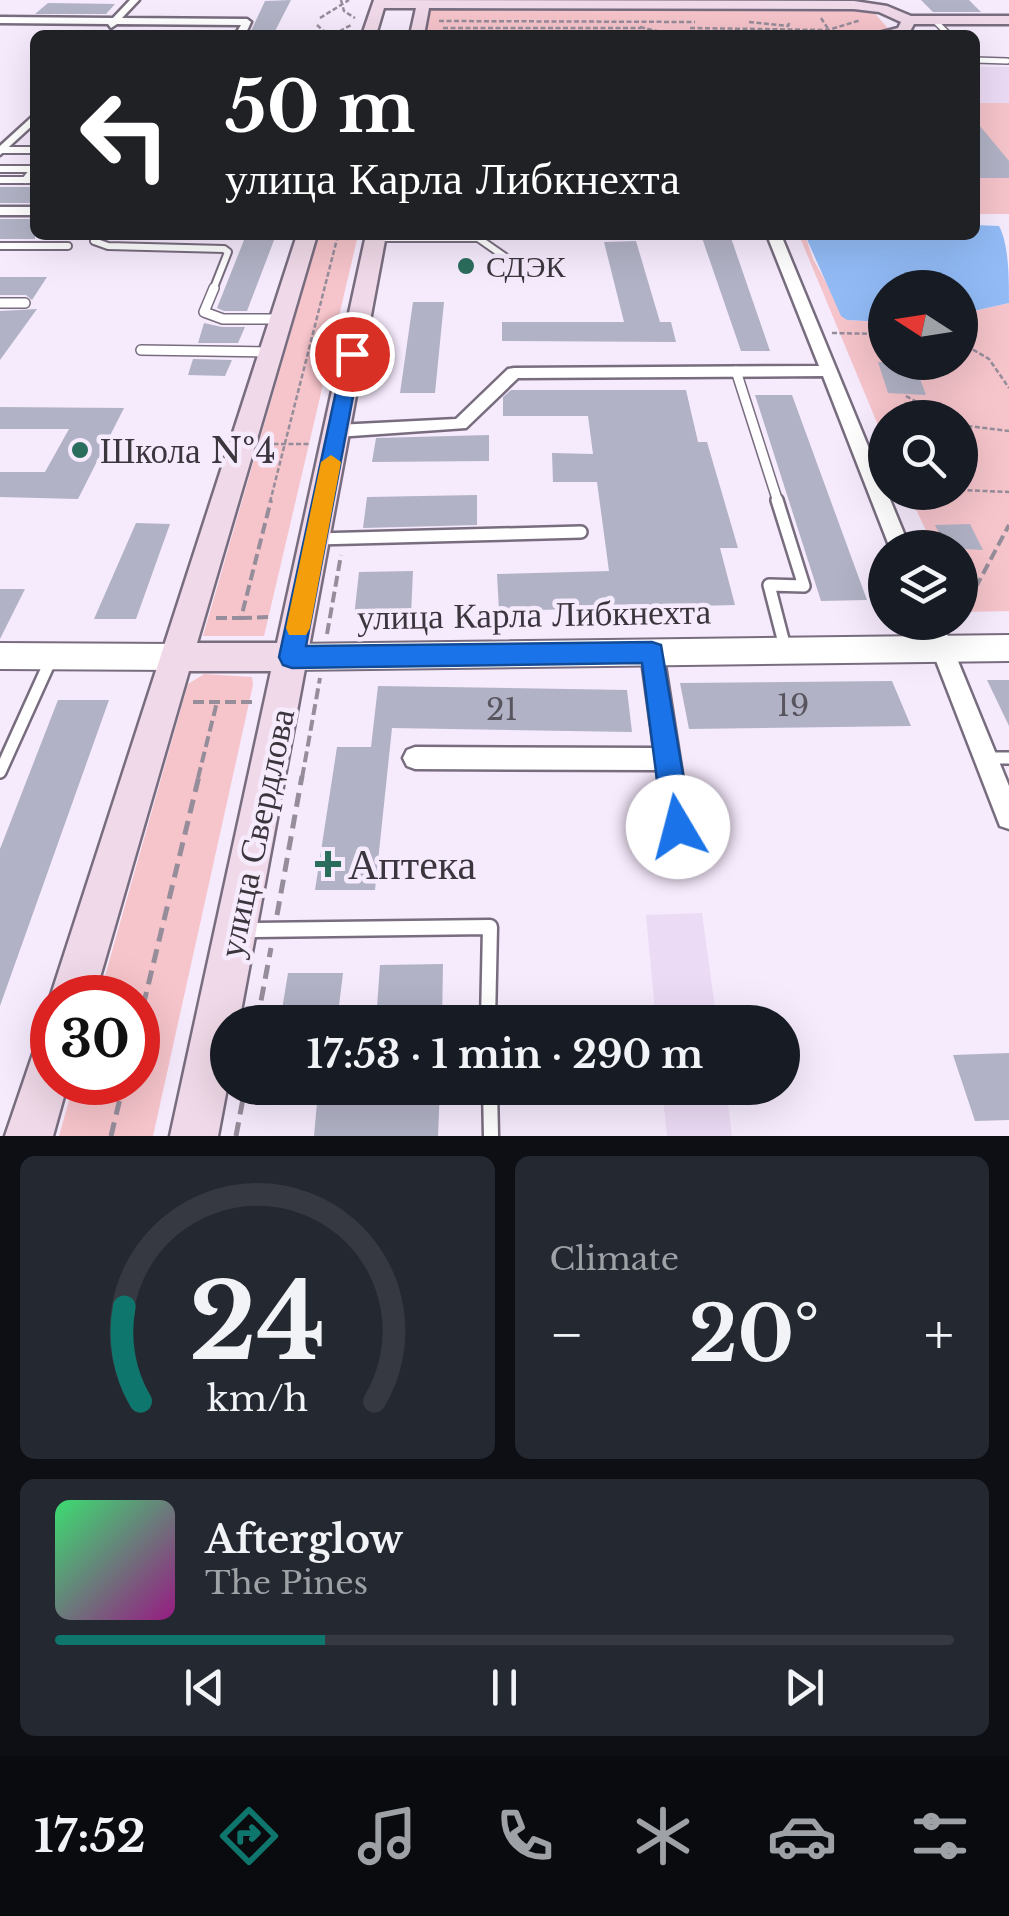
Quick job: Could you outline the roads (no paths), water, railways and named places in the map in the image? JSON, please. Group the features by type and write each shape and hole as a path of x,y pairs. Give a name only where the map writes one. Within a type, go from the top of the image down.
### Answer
{"main road":[{"path":"371,30 379,2 811,3 869,6 909,20 1008,21"},
{"path":"418,28 424,2"},
{"path":"904,30 909,20"},
{"path":"79,975 306,240"},
{"name":"улица Свердлова","path":"194,1136 255,930 283,702 308,657 315,539 375,240"},
{"name":"улица Карла Либкнехта","path":"177,657 308,657"},
{"path":"29,1136 39,1105"}],"street":[{"path":"108,30 135,0"},
{"path":"0,20 247,22 243,30"},
{"path":"2,151 30,122"},
{"path":"0,212 30,212"},
{"path":"776,240 893,530"},
{"path":"337,431 460,424 514,373 829,371"},
{"name":"улица Карла Либкнехта","path":"308,657 786,651 896,640"},
{"path":"938,640 997,758 1009,817"},
{"name":"улица Карла Либкнехта","path":"960,640 1009,648"},
{"path":"652,653 682,862"},
{"name":"улица Карла Либкнехта","path":"0,656 177,657"},
{"path":"415,758 668,759"}],"lane":[{"path":"934,20 944,30"},
{"path":"980,60 1007,60"},
{"path":"2,151 30,150"},
{"path":"0,169 30,169"},
{"path":"25,180 30,174"},
{"path":"0,180 30,180"},
{"path":"95,240 108,246 224,248 228,252 204,312 223,319 282,319"},
{"path":"481,240 512,261"},
{"path":"0,246 68,246"},
{"path":"0,303 25,303"},
{"path":"141,350 272,352"},
{"path":"736,372 804,586 769,585 786,651"},
{"path":"315,539 581,532"},
{"path":"0,772 52,656"},
{"path":"255,930 490,927 488,1005"},
{"path":"490,1105 491,1136"}],"water":[{"path":"980,225 999,226 1008,263 1009,303 978,310 978,270 868,270 868,321 841,316 807,240 980,240"}],"place":[{"name":"СДЭК","path":"466,266"},
{"name":"Школа №4","path":"80,450"},
{"name":"Аптека","path":"328,864"}]}
